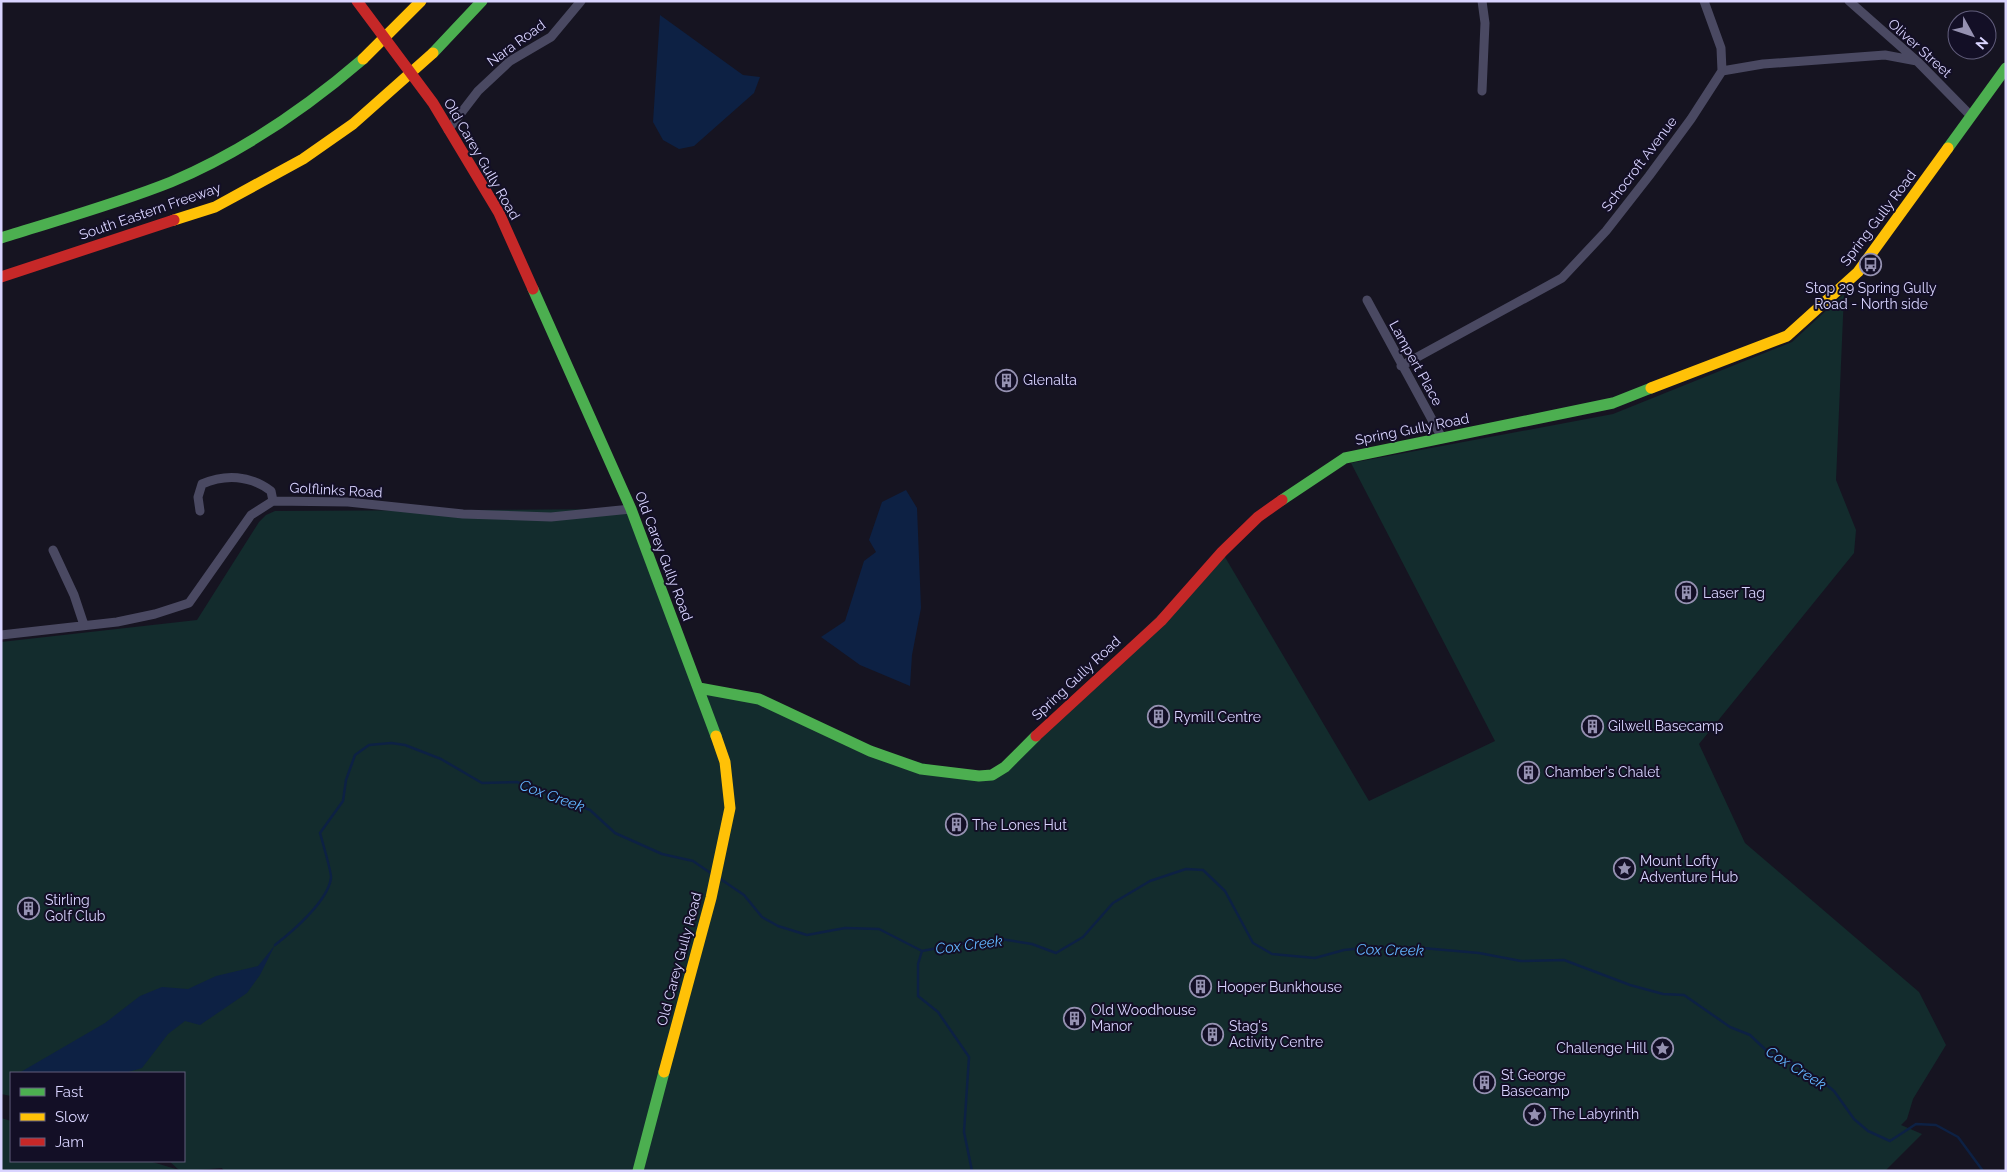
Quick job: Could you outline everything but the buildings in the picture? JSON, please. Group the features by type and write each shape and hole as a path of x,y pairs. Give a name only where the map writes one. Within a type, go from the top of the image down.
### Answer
{"main road":[{"name":"Old Carey Gully Road","path":"357,1 432,103 499,213 631,510 699,688 725,762 730,808 716,876 638,1171"},
{"name":"South Eastern Freeway","path":"1,238 115,202 193,172 233,152 316,98 360,61 421,1"},
{"name":"South Eastern Freeway","path":"1,277 215,207 287,168 353,124 376,105 430,56 482,1"},
{"name":"Spring Gully Road","path":"699,688 759,699 870,751 920,769 979,776 992,775 1005,767 1060,712 1161,620 1222,552 1258,517 1345,458 1613,403 1787,336 1858,272 2006,68"}],"street":[{"name":"Nara Road","path":"448,130 478,91 510,62 551,37 581,1"},
{"path":"1482,1 1485,23 1482,91"},
{"path":"1704,1 1721,48 1722,71 1763,64 1885,55 1917,61"},
{"name":"Oliver Street","path":"1849,1 1917,61 1971,116"},
{"name":"Schocroft Avenue","path":"1401,366 1562,278 1606,231 1637,192 1722,71"},
{"name":"Lampert Place","path":"1367,300 1401,366 1442,438"},
{"path":"200,511 198,497 202,484 215,478 239,477 264,485 271,491 273,501"},
{"name":"Golflinks Road","path":"1,636 118,622 155,614 189,602 251,515 273,501 348,502 463,514 551,517 631,510"},
{"path":"53,550 74,595 84,625"}],"green space":[{"path":"1844,294 1836,480 1856,530 1854,553 1699,744 1745,843 1919,992 1946,1045 1913,1099 1907,1119 1901,1125 1922,1134 1885,1171 224,1171 222,1168 186,1171 1,1171 1,1118 10,1121 10,1162 152,1162 179,1170 170,1162 185,1162 185,1072 10,1072 10,1096 1,1094 1,642 197,620 259,522 266,515 275,511 631,509 699,688 759,699 870,751 979,776 1005,767 1222,552 1369,801 1495,741 1351,463 1613,414 1792,342"}],"water":[{"path":"660,15 743,75 760,77 754,93 694,146 679,149 663,140 653,122"},
{"path":"906,490 917,508 921,608 912,655 910,686 860,665 821,637 845,621 864,561 876,552 869,540 882,502"},
{"path":"275,945 260,975 247,993 200,1025 185,1021 168,1034 142,1068 128,1072 21,1072 105,1023 140,996 162,987 188,989 216,976 258,966"}],"waterway":[{"name":"Cox Creek","path":"275,945 309,915 324,896 331,875 320,833 343,801 346,780 355,755 369,745 391,743 405,745 441,759 482,783 517,782 590,810 615,833 662,854 693,861 712,874"},
{"name":"Cox Creek","path":"719,878 744,895 762,917 778,926 807,935 845,928 879,929 922,951 1001,939 1032,944 1056,953 1083,937 1113,903 1150,881 1186,869 1203,870 1225,891 1253,943 1272,954 1315,958 1344,950 1373,947 1422,948 1479,953 1521,961 1564,960 1630,985 1663,994 1684,995 1730,1027 1750,1035 1768,1052 1804,1069 1823,1082 1834,1091 1854,1119 1868,1131 1890,1141 1916,1124 1936,1125 1958,1137 1983,1171"},
{"path":"922,951 918,964 918,996 938,1012 969,1057 964,1132 972,1171"}],"traffic: fast":[{"path":"433,53 482,1"},
{"path":"1,238 129,198 197,170 272,128 319,95 363,59"},
{"path":"1948,148 2006,68"},
{"path":"533,289 631,509 716,736"},
{"path":"1282,500 1345,458 1613,403 1651,388"},
{"path":"699,688 759,699 870,751 921,769 979,776 992,775 1005,767 1036,736"},
{"path":"638,1171 664,1072"}],"traffic: slow":[{"path":"363,59 421,1"},
{"path":"174,220 215,207 303,159 353,124 433,53"},
{"path":"1651,388 1787,336 1858,272 1948,148"},
{"path":"664,1072 711,898 730,808 725,762 716,736"}],"traffic: jam":[{"path":"357,1 433,103 499,213 533,289"},
{"path":"1,277 174,220"},
{"path":"1036,736 1161,621 1222,552 1258,517 1282,500"}],"place":[{"name":"Stop 29 Spring Gully Road - North side","path":"1871,265"},
{"name":"Glenalta","path":"1007,380"},
{"name":"Laser Tag","path":"1687,593"},
{"name":"Rymill Centre","path":"1158,717"},
{"name":"Gilwell Basecamp","path":"1592,726"},
{"name":"Chamber's Chalet","path":"1529,772"},
{"name":"The Lones Hut","path":"956,825"},
{"name":"Mount Lofty Adventure Hub","path":"1624,869"},
{"name":"Stirling Golf Club","path":"29,908"},
{"name":"Hooper Bunkhouse","path":"1201,987"},
{"name":"Old Woodhouse Manor","path":"1075,1018"},
{"name":"Stag's Activity Centre","path":"1213,1034"},
{"name":"Challenge Hill","path":"1663,1048"},
{"name":"St George Basecamp","path":"1485,1083"},
{"name":"The Labyrinth","path":"1534,1114"}]}
